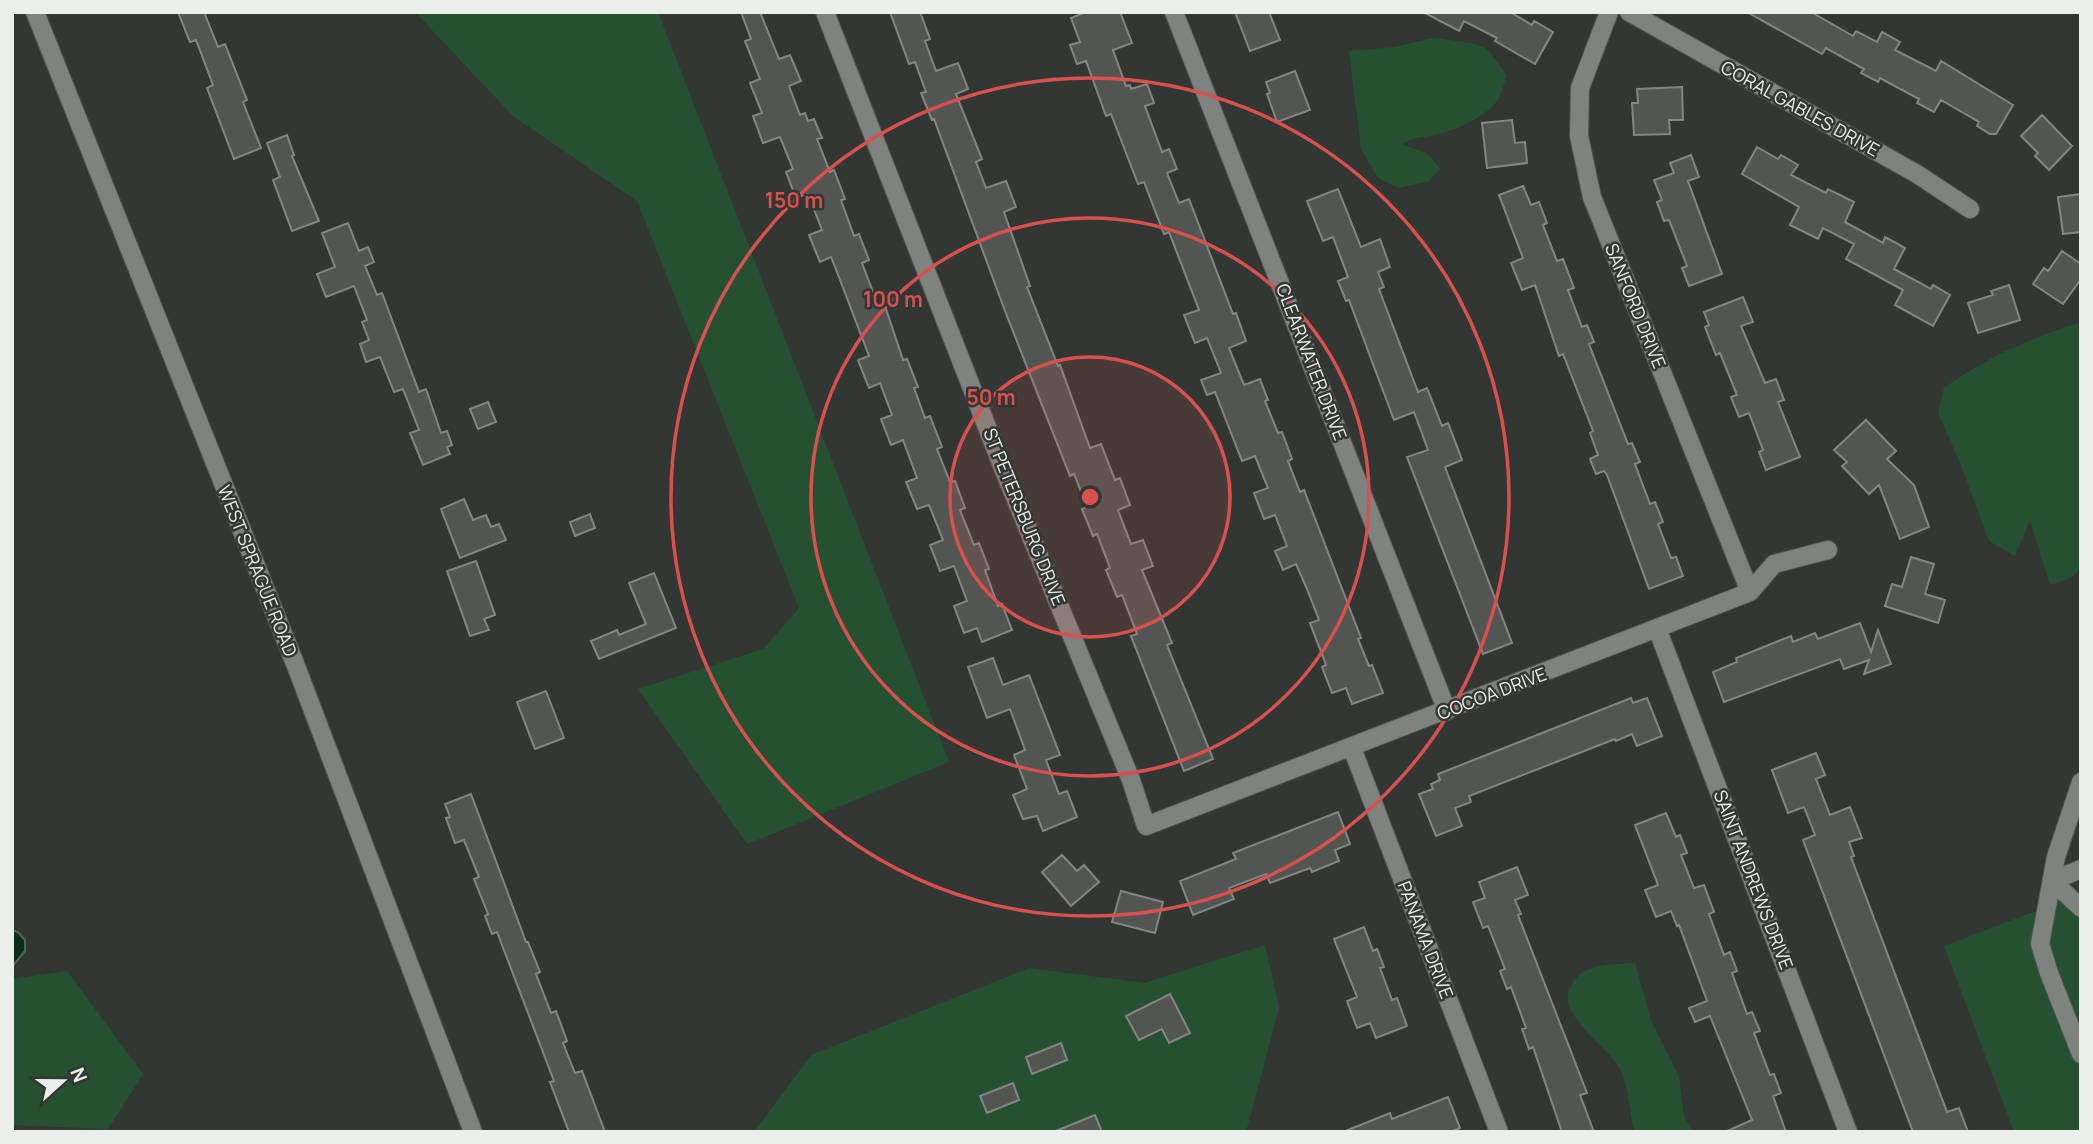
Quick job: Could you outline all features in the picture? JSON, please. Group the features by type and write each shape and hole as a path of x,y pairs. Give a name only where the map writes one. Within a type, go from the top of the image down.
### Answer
{"street":[{"name":"WEST SPRAGUE ROAD","path":"35,12 296,666 473,1132"},
{"name":"ST PETERSBURG DRIVE","path":"825,12 1003,468 1131,780 1146,826"},
{"name":"CLEARWATER DRIVE","path":"1174,12 1447,711"},
{"name":"SANFORD DRIVE","path":"1609,12 1580,88 1579,136 1592,197 1750,592"},
{"name":"CORAL GABLES DRIVE","path":"1629,12 1917,174 1970,209"},
{"name":"COCOA DRIVE","path":"1146,826 1750,592 1774,564 1828,550"},
{"name":"SAINT ANDREWS DRIVE","path":"1657,628 1848,1132"},
{"name":"PANAMA DRIVE","path":"1352,748 1499,1132"},
{"path":"2081,782 2075,812 2056,857 2040,944 2081,1055"},
{"path":"2052,881 2081,869"},
{"path":"2052,881 2081,908"}],"shaded area":[{"path":"415,12 658,12 949,762 747,844 638,689 763,649 799,608 637,201 513,116"},
{"path":"1433,38 1472,43 1487,49 1507,75 1497,101 1478,117 1454,129 1401,144 1426,153 1440,168 1429,181 1399,188 1378,178 1361,149 1349,51 1395,47"},
{"path":"2081,322 2081,568 2071,578 2050,585 2030,520 2015,556 1989,541 1959,460 1938,413 1944,388 1960,377 2010,349"},
{"path":"2081,894 2081,1132 2014,1132 1944,946"},
{"path":"12,930 25,940 25,951 12,967"},
{"path":"1265,945 1279,1008 1246,1132 754,1132 811,1055 1029,968 1144,983"},
{"path":"1635,963 1652,1023 1679,1077 1684,1116 1693,1132 1634,1132 1622,1073 1607,1052 1576,1019 1570,1007 1568,996 1572,984 1584,972 1600,966"},
{"path":"67,971 143,1074 108,1129 12,1125 12,979"}],"building":[{"path":"178,12 204,12 218,47 225,44 247,100 243,102 261,148 234,159 207,88 213,85 196,40 190,42"},
{"path":"741,12 760,12 779,59 790,55 801,81 789,86 800,115 805,113 808,121 814,119 822,138 817,139 830,172 834,170 845,199 841,200 854,236 859,234 869,260 862,263 878,305 884,303 903,360 907,359 918,387 914,388 925,418 930,416 942,447 937,449 950,482 955,481 965,508 960,510 974,545 979,543 998,606 1002,604 1012,630 982,642 977,628 964,633 954,606 967,601 954,566 940,571 930,545 943,540 929,505 917,509 906,482 917,478 903,440 891,445 881,419 892,415 880,383 869,388 858,360 869,356 837,272 831,257 820,262 809,235 822,230 808,194 796,198 786,172 793,169 780,137 763,143 753,116 762,113 750,83 760,79 745,41 751,39"},
{"path":"890,12 920,12 930,39 925,41 936,71 958,63 968,89 956,94 982,159 976,162 986,188 1006,181 1016,207 1004,212 1030,286 1027,287 1058,366 1060,365 1090,448 1101,444 1115,480 1120,478 1130,505 1118,510 1131,544 1143,540 1153,566 1142,570 1172,643 1167,645 1213,759 1184,771 1131,636 1137,634 1122,595 1117,597 1106,570 1110,568 1097,534 1093,536 1082,509 1087,507 1074,474 1070,476 934,119 932,120 921,93 926,92 915,62 909,64"},
{"path":"1086,12 1120,12 1132,43 1113,50 1126,86 1130,85 1131,89 1147,84 1154,103 1145,106 1162,152 1169,149 1177,169 1167,173 1179,203 1189,199 1246,341 1229,348 1244,385 1260,379 1268,400 1265,401 1278,433 1282,432 1292,459 1288,461 1300,492 1304,490 1361,638 1358,639 1383,693 1352,704 1346,688 1332,693 1322,667 1326,665 1310,623 1319,620 1307,589 1296,564 1283,570 1275,551 1287,546 1275,515 1264,519 1254,493 1268,488 1255,456 1242,461 1215,392 1207,395 1201,380 1221,373 1207,338 1195,343 1184,315 1199,310 1169,232 1164,234 1144,182 1138,184 1111,114 1106,116 1086,61 1077,64 1070,45 1080,42 1071,18"},
{"path":"1235,12 1269,12 1280,40 1250,51"},
{"path":"1423,12 1510,12 1532,25 1534,21 1553,32 1535,64 1495,41 1497,38 1464,21 1459,31"},
{"path":"1747,12 1811,12 1853,36 1856,31 1877,42 1882,32 1900,42 1895,50 1936,71 1941,61 2013,105 1996,134 1990,134 1977,126 1979,122 1941,100 1934,112 1917,103 1919,99 1880,78 1878,82 1861,73 1864,69 1826,48 1822,54"},
{"path":"1295,71 1310,110 1277,122 1267,94 1270,93 1266,82"},
{"path":"1682,87 1683,120 1669,120 1670,134 1634,135 1632,103 1638,103 1637,89"},
{"path":"2042,115 2072,146 2049,170 2035,156 2038,153 2021,136"},
{"path":"1512,120 1515,143 1525,142 1527,163 1487,168 1482,123"},
{"path":"287,135 294,155 292,156 319,221 292,231 273,180 280,177 267,143"},
{"path":"1757,147 1778,159 1781,155 1798,165 1791,175 1826,193 1828,189 1854,202 1845,222 1883,243 1885,237 1905,248 1894,269 1931,289 1933,285 1950,295 1933,326 1895,305 1903,290 1846,259 1854,244 1823,228 1818,239 1790,225 1799,207 1742,174"},
{"path":"1691,155 1699,177 1688,181 1722,274 1689,286 1682,268 1687,266 1669,220 1664,221 1657,202 1662,200 1654,180 1674,173 1670,163"},
{"path":"1523,186 1531,205 1539,202 1547,223 1543,225 1557,261 1563,259 1574,288 1568,290 1582,327 1587,325 1594,342 1589,344 1628,444 1632,443 1640,462 1635,464 1650,504 1655,502 1663,522 1658,524 1671,558 1676,557 1683,576 1649,589 1607,475 1604,471 1596,474 1590,459 1598,455 1590,433 1593,431 1563,354 1559,356 1535,285 1522,290 1511,263 1523,258 1499,195"},
{"path":"1338,189 1361,247 1380,239 1390,267 1378,272 1384,287 1379,289 1418,392 1427,388 1442,426 1448,423 1462,460 1445,467 1512,643 1483,654 1407,457 1428,450 1414,412 1394,420 1349,300 1346,301 1338,281 1348,277 1333,237 1323,241 1307,201"},
{"path":"2081,194 2081,232 2063,234 2058,197"},
{"path":"348,223 359,251 368,247 374,262 365,266 377,295 382,293 419,392 426,389 441,433 447,431 452,445 447,447 450,454 423,465 410,433 419,430 403,389 394,392 380,357 366,362 360,344 369,340 362,322 367,320 354,286 326,297 317,274 335,267 322,233"},
{"path":"2062,251 2081,264 2081,279 2063,304 2033,284 2044,268 2048,271"},
{"path":"2009,285 2020,320 1978,333 1968,303 1993,295 1991,291"},
{"path":"1743,297 1753,322 1741,326 1765,383 1776,379 1784,400 1778,402 1800,457 1766,470 1759,452 1763,450 1749,413 1739,417 1731,397 1737,395 1720,353 1716,355 1705,327 1709,325 1704,312"},
{"path":"488,402 496,422 478,429 470,409"},
{"path":"1866,420 1896,451 1887,459 1914,485 1929,527 1900,539 1879,485 1869,494 1842,466 1847,462 1834,450"},
{"path":"464,499 473,520 486,515 491,527 499,524 506,540 460,558 441,509"},
{"path":"590,514 595,528 575,536 570,522"},
{"path":"1911,557 1934,564 1925,594 1945,600 1938,623 1885,606 1892,584 1902,587"},
{"path":"476,561 495,615 484,619 489,630 470,636 447,571"},
{"path":"654,573 676,628 599,659 591,641 617,630 619,635 646,624 629,583"},
{"path":"1860,623 1871,652 1878,630 1891,664 1864,674 1869,660 1844,669 1840,659 1724,702 1713,672 1737,662 1736,658 1791,636 1793,642 1815,633 1818,639"},
{"path":"993,658 1003,685 1029,675 1060,755 1046,760 1059,794 1067,791 1077,817 1043,831 1037,816 1023,819 1013,795 1027,789 1014,755 1025,750 1010,709 987,718 968,667"},
{"path":"546,691 564,738 535,749 517,702"},
{"path":"1631,698 1633,703 1647,698 1662,736 1637,746 1632,734 1616,741 1615,739 1469,796 1471,802 1455,808 1462,826 1436,836 1419,794 1433,789 1431,784 1440,780 1438,774"},
{"path":"1816,753 1825,775 1816,779 1830,815 1850,807 1862,838 1849,842 1854,856 1851,857 1947,1112 1959,1108 1968,1132 1913,1132 1803,840 1815,835 1804,807 1788,813 1772,770"},
{"path":"471,794 526,942 540,972 536,974 551,1013 556,1011 567,1041 563,1043 575,1073 582,1071 605,1132 569,1132 550,1082 554,1081 497,932 492,934 485,916 488,914 474,879 479,877 464,840 455,843 446,818 450,817 445,804"},
{"path":"1338,812 1350,844 1335,850 1339,861 1312,872 1310,868 1270,883 1266,874 1229,888 1234,899 1193,915 1180,881 1236,859 1233,853"},
{"path":"1666,813 1676,837 1680,835 1687,853 1681,855 1694,888 1704,885 1714,912 1709,914 1724,955 1730,952 1737,971 1732,973 1747,1014 1752,1012 1760,1031 1754,1033 1770,1075 1774,1074 1781,1093 1773,1096 1786,1132 1725,1132 1752,1120 1710,1016 1695,1022 1689,1008 1707,1001 1679,925 1677,926 1671,911 1656,917 1645,890 1658,885 1635,825"},
{"path":"1062,855 1077,871 1084,865 1099,882 1071,906 1042,872"},
{"path":"1517,867 1528,895 1515,900 1521,914 1518,915 1587,1093 1580,1095 1594,1132 1562,1132 1533,1047 1529,1049 1522,1029 1526,1028 1511,987 1507,989 1500,971 1505,969 1488,926 1483,928 1473,902 1485,898 1479,882"},
{"path":"1121,891 1163,902 1155,933 1112,922"},
{"path":"1364,927 1373,951 1377,949 1384,967 1380,968 1392,1000 1397,998 1407,1026 1376,1038 1370,1023 1357,1028 1347,1001 1357,997 1334,939"},
{"path":"1170,994 1190,1033 1169,1043 1162,1029 1139,1040 1126,1016"},
{"path":"1061,1043 1067,1060 1032,1074 1026,1057"},
{"path":"1013,1083 1019,1100 987,1113 980,1096"},
{"path":"1448,1097 1460,1128 1450,1132 1343,1132 1390,1113 1392,1119"},
{"path":"1095,1115 1102,1132 1056,1132 1056,1131"}]}
